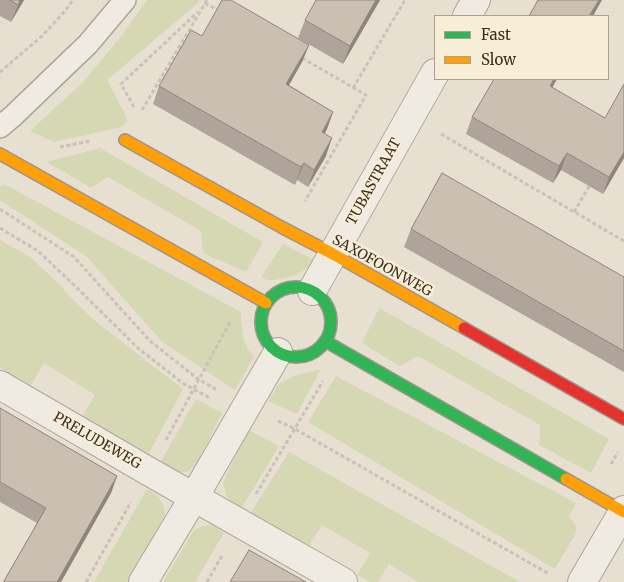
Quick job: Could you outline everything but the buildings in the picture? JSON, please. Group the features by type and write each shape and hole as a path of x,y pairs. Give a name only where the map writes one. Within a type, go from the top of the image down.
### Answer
{"street":[{"path":"468,15 476,0"},
{"name":"TUBASTRAAT","path":"312,291 434,75"},
{"name":"SAXOFOONWEG","path":"125,140 333,254 624,419"},
{"path":"0,154 266,303"},
{"path":"296,287 312,291 324,302 330,317 331,325 325,341 315,351 300,356 292,357 278,352 265,339 262,330 262,312 266,303 279,291 287,288 296,287"},
{"path":"325,341 624,511 582,582"},
{"path":"143,582 278,352"},
{"name":"PRELUDEWEG","path":"0,384 342,582"}],"lane":[{"path":"0,127 88,44 125,0"}],"path":[{"path":"1,69 42,36 73,0"},
{"path":"353,88 406,0"},
{"path":"59,147 97,140 125,140 206,1 222,12"},
{"path":"138,116 122,84 201,10"},
{"path":"283,228 297,215 366,95 295,55"},
{"path":"437,132 624,241"},
{"path":"574,212 592,180"},
{"path":"0,228 38,251 139,349 184,384 240,417"},
{"path":"86,582 247,291"},
{"path":"608,471 620,449"}],"green space":[{"path":"147,0 199,0 197,4 107,80 127,118 126,123 122,127 54,142 30,131 82,83 119,39"},
{"path":"100,148 263,242 246,272 203,253 201,231 108,177 91,188 47,162"},
{"path":"4,184 241,312 244,341 254,357 235,390 162,342 87,257 0,200 0,187"},
{"path":"0,240 30,257 94,320 183,389 147,457 82,417 95,395 44,363 31,385 0,368"},
{"path":"283,244 314,260 303,271 291,277 267,280 261,277"},
{"path":"379,308 609,439 591,473 539,445 540,425 418,356 400,366 362,343"},
{"path":"321,369 297,414 268,401 279,384 294,376"},
{"path":"336,376 576,503 569,517 575,524 575,535 555,569 308,422"},
{"path":"196,399 222,413 193,467 187,472 175,472 160,463"},
{"path":"248,430 279,446 241,509 233,504 226,495 223,482"},
{"path":"289,452 520,582 418,582 389,564 378,582 370,582 357,575 370,553 322,525 308,547 250,514"},
{"path":"147,489 157,495 163,505 165,515 127,582 94,582"},
{"path":"212,525 224,533 195,582 163,582 194,530"}],"traffic: fast":[{"path":"296,287 315,293 325,303 331,322 325,341 315,351 296,357 277,351 267,341 261,322 267,303 277,293 296,287"},
{"path":"325,341 566,479"}],"traffic: slow":[{"path":"125,140 464,328"},
{"path":"0,154 266,303"},
{"path":"566,479 624,512"}],"traffic: jam":[{"path":"464,328 624,419"}]}
